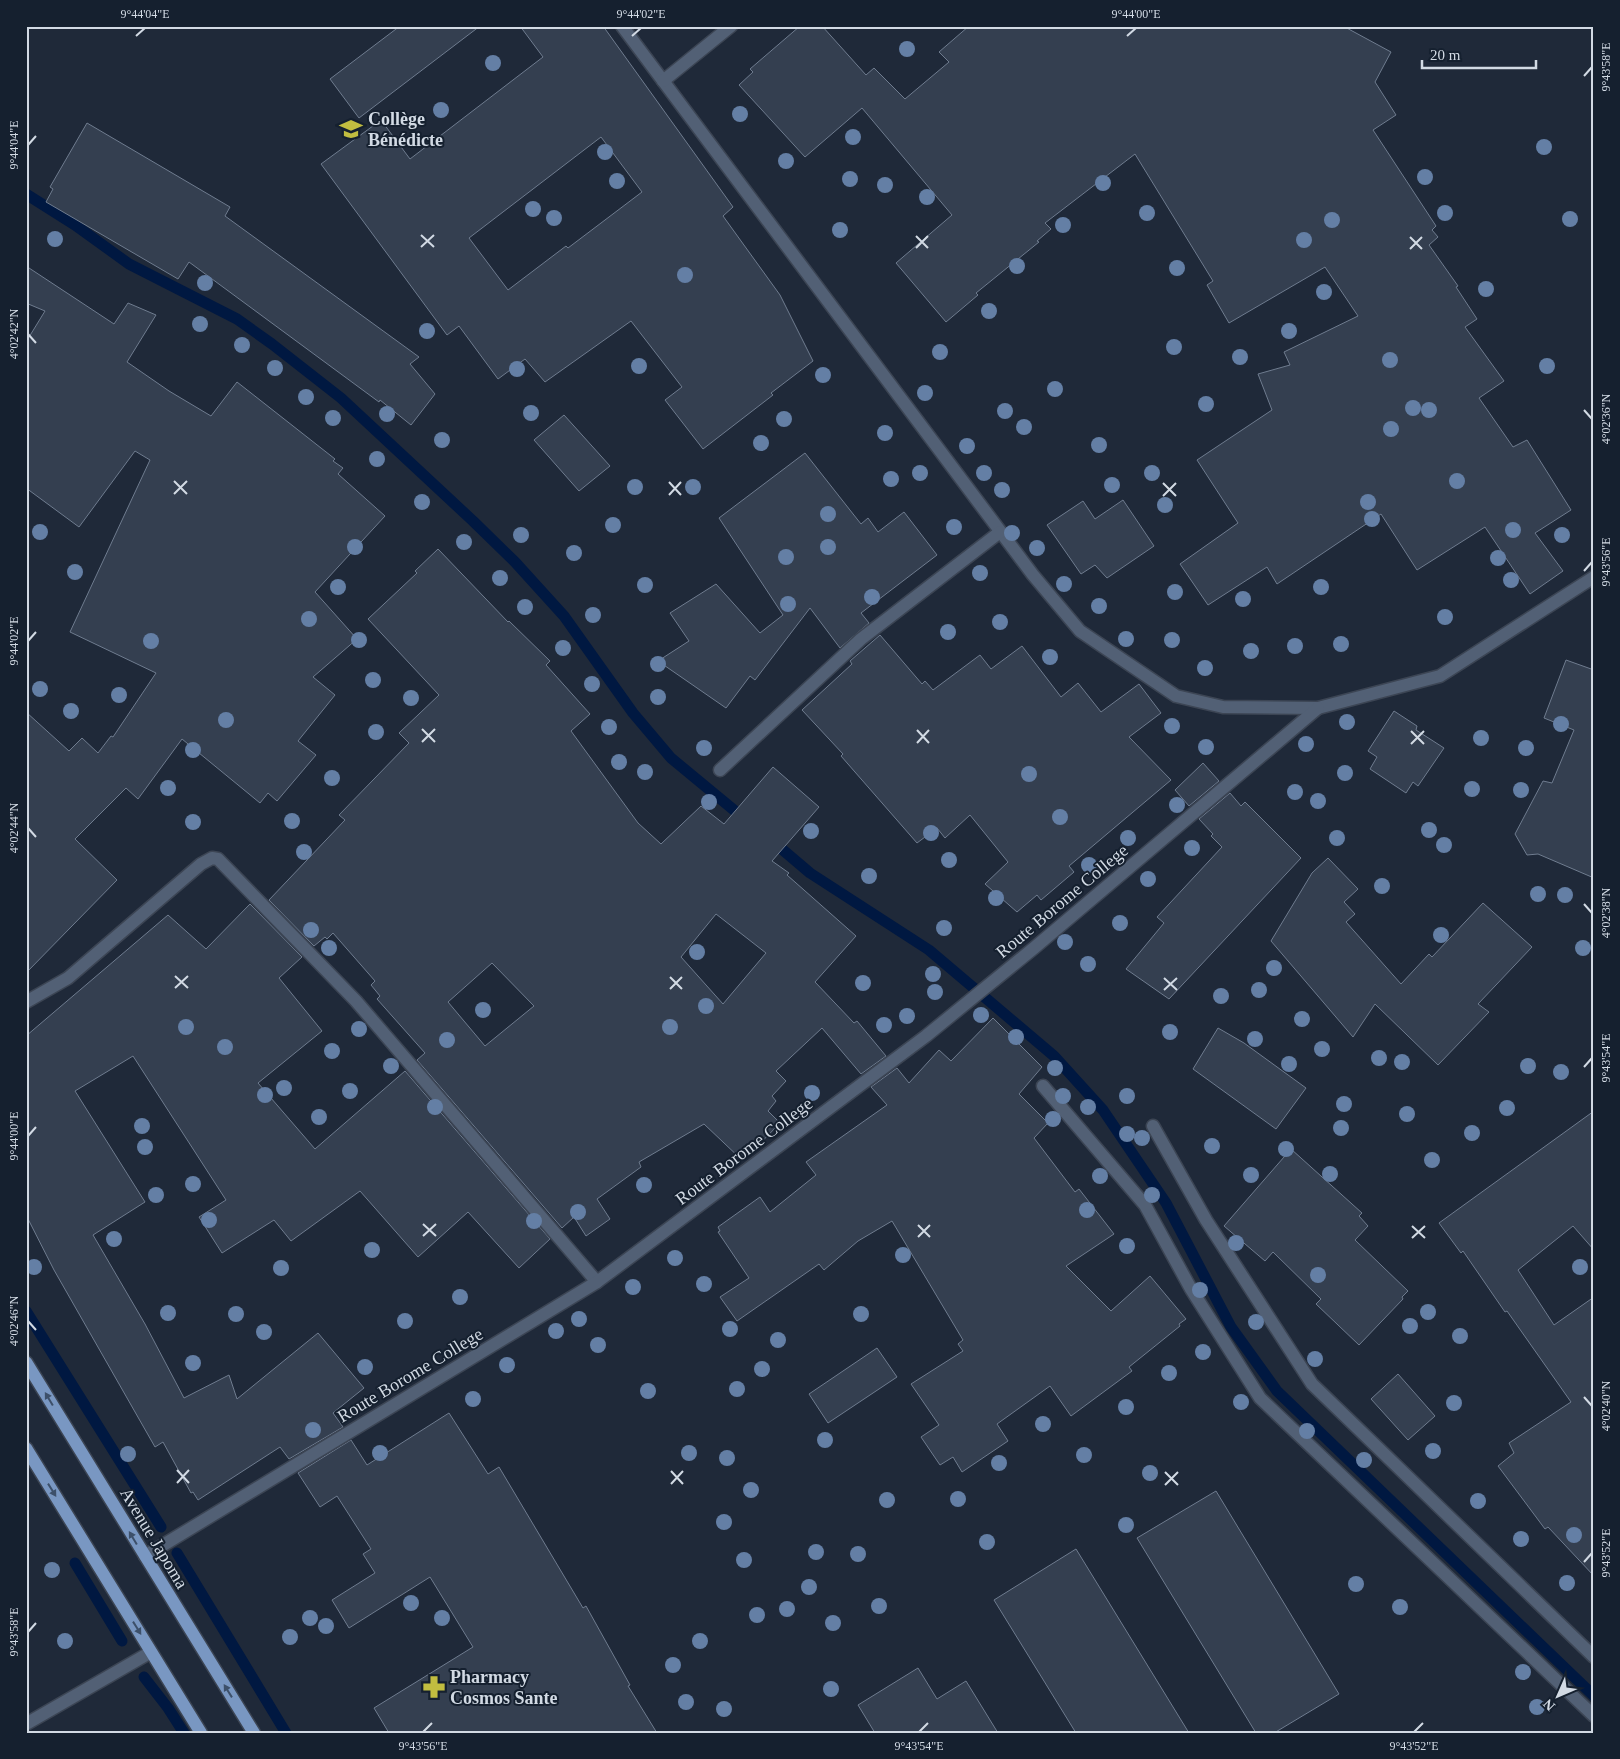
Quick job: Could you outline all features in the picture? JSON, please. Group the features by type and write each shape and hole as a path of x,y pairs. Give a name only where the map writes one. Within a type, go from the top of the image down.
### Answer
{"main road":[{"name":"Avenue Japoma","path":"26,1362 254,1733"},
{"path":"26,1448 201,1733"}],"street":[{"path":"622,26 1032,575 1080,630 1176,696 1223,707 1318,708 1440,676 1594,576"},
{"path":"663,81 731,26"},
{"path":"720,770 861,638 1000,532"},
{"name":"Route Borome College","path":"145,1556 597,1282 926,1036 1034,948 1318,708"},
{"path":"26,1002 68,978 201,864 212,858 218,859 356,1002 597,1282"},
{"path":"1042,1086 1145,1205 1191,1289 1260,1398 1594,1716"},
{"path":"1152,1126 1206,1220 1312,1384 1594,1657"},
{"path":"26,1724 151,1652"}],"building":[{"path":"400,26 480,26 359,118 330,79"},
{"path":"520,26 603,26 733,207 723,216 780,295 813,361 771,393 773,395 703,449 665,400 682,387 631,321 545,382 525,359 498,379 459,326 447,335 321,164 381,120 410,159 543,57","holes":["601,137 642,192 568,248 566,246 508,290 469,238"]},
{"path":"800,26 822,26 866,75 874,68 905,99 949,62 939,52 969,26 1343,26 1391,52 1375,82 1396,115 1373,130 1436,226 1432,230 1438,237 1429,245 1458,286 1456,287 1477,319 1465,327 1504,381 1479,398 1513,447 1527,440 1571,510 1535,533 1563,571 1530,594 1485,527 1417,570 1381,514 1277,584 1267,567 1208,605 1180,564 1238,523 1197,460 1272,410 1258,374 1290,365 1284,352 1358,316 1325,267 1229,323 1207,285 1213,281 1135,154 1045,223 1051,229 1037,241 1039,242 976,293 978,295 946,322 896,263 952,215 862,108 805,157 739,85 753,72 750,69"},
{"path":"87,123 230,207 225,216 419,357 410,364 435,394 411,425 380,400 379,402 189,262 178,279 46,202 53,189 50,187"},
{"path":"26,266 114,324 128,303 156,315 127,362 169,391 211,416 237,382 335,459 333,461 343,468 338,474 385,516 315,592 357,639 313,677 335,695 298,741 316,755 277,801 268,793 260,803 182,739 138,799 126,788 75,839 117,880 26,973 26,712 69,751 82,738 98,753 111,736 113,737 156,673 70,632 150,460 135,451 79,527 26,488 26,342 45,311 26,303"},
{"path":"564,415 610,466 579,491 534,440"},
{"path":"805,453 861,524 868,518 878,532 904,512 937,555 861,613 869,623 840,648 810,608 755,680 750,676 726,708 658,661 689,641 670,613 716,584 760,633 783,615 719,518"},
{"path":"1123,500 1154,546 1107,578 1095,565 1081,574 1047,525 1083,501 1095,519"},
{"path":"438,549 508,622 550,661 546,665 590,714 571,731 638,823 661,844 701,806 724,824 773,767 819,807 772,861 789,873 787,875 856,936 815,982 854,1023 857,1021 886,1056 861,1074 822,1028 776,1071 786,1081 772,1096 776,1101 768,1111 780,1123 743,1161 704,1124 639,1162 641,1167 597,1199 610,1219 586,1236 574,1217 562,1228 417,1060 425,1053 377,999 380,996 371,985 375,981 333,933 327,939 325,937 314,946 269,900 345,820 339,815 409,743 399,733 439,695 368,619 417,573 415,571","holes":["716,914 766,953 723,1004 681,957","492,963 534,1006 485,1046 448,1002"]},
{"path":"880,635 922,684 925,681 933,690 980,655 991,669 1022,646 1061,697 1078,683 1101,712 1139,684 1161,713 1129,737 1171,780 1069,866 1074,872 1041,900 1037,895 1017,912 985,884 1008,862 970,815 945,838 937,828 917,843 841,756 843,754 802,710 852,664 850,661"},
{"path":"1566,660 1594,670 1594,878 1538,854 1527,855 1515,834 1543,781 1552,783 1574,730 1544,718"},
{"path":"1394,711 1417,726 1416,730 1444,748 1418,786 1413,782 1406,793 1370,769 1377,757 1368,751"},
{"path":"1203,763 1219,781 1189,806 1175,790"},
{"path":"1230,793 1241,806 1245,802 1301,858 1169,999 1126,969 1164,923 1157,917 1222,847 1211,836 1213,834 1199,819"},
{"path":"1328,858 1358,889 1344,902 1355,914 1346,922 1401,984 1429,954 1432,957 1483,903 1532,947 1478,1004 1489,1012 1438,1065 1375,1004 1353,1037 1271,941 1312,873"},
{"path":"250,904 302,957 279,978 322,1031 258,1083 315,1149 405,1071 550,1239 519,1268 468,1212 418,1257 360,1191 291,1241 274,1220 222,1253 199,1217 226,1200 133,1056 75,1091 145,1202 93,1235 145,1324 184,1398 229,1375 237,1399 318,1333 364,1388 333,1413 343,1427 289,1459 280,1447 198,1500 193,1492 191,1493 163,1442 155,1447 54,1270 26,1215 26,1036 168,915 206,949"},
{"path":"993,1018 1042,1067 1019,1094 1048,1123 1034,1138 1075,1192 1079,1189 1114,1234 1066,1266 1111,1311 1150,1276 1186,1319 1129,1367 1132,1371 1071,1416 1050,1386 997,1424 1008,1441 962,1472 953,1457 940,1465 921,1437 939,1425 911,1384 963,1351 958,1344 963,1340 892,1221 858,1241 824,1270 819,1264 737,1321 720,1297 749,1278 718,1232 720,1231 718,1227 760,1197 770,1212 816,1175 806,1162 887,1105 871,1087 897,1068 909,1083 939,1050 951,1061"},
{"path":"1218,1028 1244,1043 1306,1088 1276,1129 1193,1069"},
{"path":"1594,1111 1594,1250 1573,1226 1518,1270 1554,1325 1594,1297 1594,1576 1548,1527 1545,1529 1498,1466 1514,1453 1509,1443 1571,1402 1463,1251 1461,1253 1439,1223"},
{"path":"1291,1149 1362,1213 1359,1216 1368,1226 1355,1240 1408,1291 1402,1297 1403,1299 1359,1345 1316,1304 1321,1299 1273,1252 1265,1261 1224,1226"},
{"path":"877,1348 897,1377 828,1423 809,1394"},
{"path":"1398,1374 1435,1416 1408,1440 1371,1399"},
{"path":"449,1413 488,1474 499,1467 583,1608 586,1606 630,1685 628,1686 657,1733 389,1733 374,1708 473,1647 430,1577 349,1628 332,1600 375,1573 363,1554 371,1549 337,1496 320,1507 298,1473 351,1440 367,1465"},
{"path":"1216,1491 1339,1694 1274,1733 1256,1733 1137,1538"},
{"path":"1076,1549 1189,1733 1076,1733 994,1600"},
{"path":"918,1668 937,1699 966,1681 998,1733 875,1733 858,1705"}],"waterway":[{"path":"26,194 75,225 129,264 237,319 341,398 515,562 564,616 633,713 671,758 746,820"},
{"path":"770,839 810,873 929,950 1054,1056 1103,1110 1166,1203 1231,1327 1277,1391 1594,1696"},
{"path":"26,1311 161,1527"},
{"path":"177,1553 286,1733"},
{"path":"75,1563 122,1641"},
{"path":"144,1677 168,1708 184,1733"}],"place":[{"name":"Collège Bénédicte","path":"351,129"},
{"name":"Pharmacy Cosmos Sante","path":"434,1687"}]}
